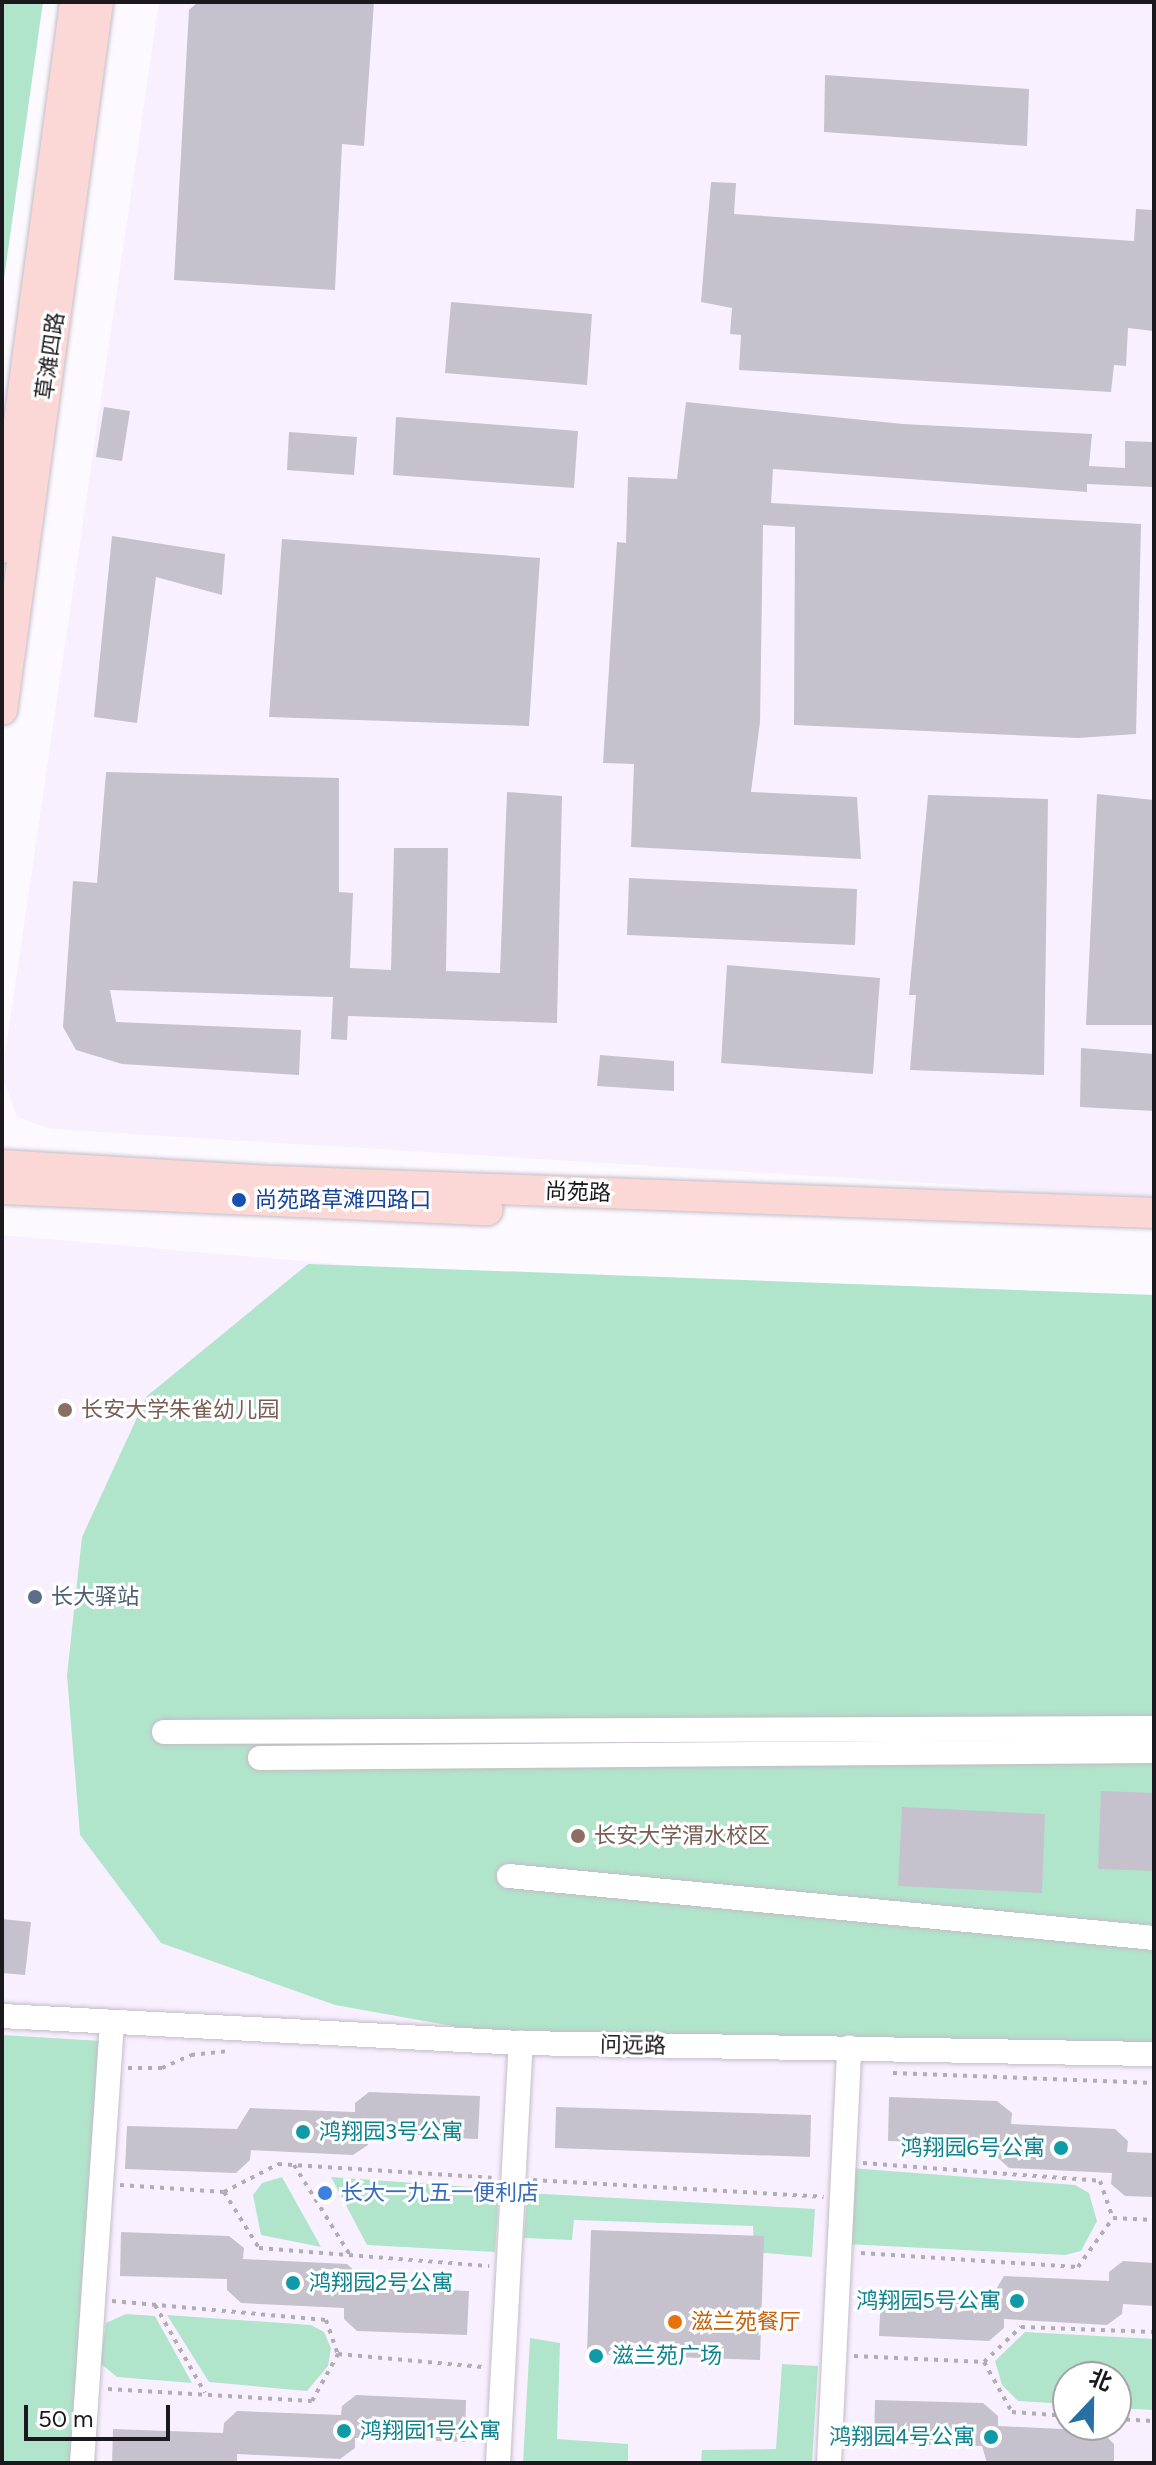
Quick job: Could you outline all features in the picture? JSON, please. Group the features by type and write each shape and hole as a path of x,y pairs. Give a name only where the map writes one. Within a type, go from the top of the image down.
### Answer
{"main road":[{"name":"草滩四路","path":"2,548 75,2"},
{"name":"草滩四路","path":"2,710 98,2"},
{"name":"尚苑路","path":"2,1165 273,1181 1154,1213"},
{"name":"尚苑路","path":"2,1189 1154,1232"}],"street":[{"path":"164,1732 1154,1728"},
{"path":"260,1758 1154,1751"},
{"path":"509,1876 1154,1938"},
{"name":"问远路","path":"2,2016 521,2043 1154,2054"},
{"path":"82,2463 92,2300 105,2184 112,2023"},
{"path":"498,2463 521,2043"},
{"path":"829,2463 849,2047"}],"path":[{"path":"844,2161 1100,2181 1113,2218"},
{"path":"105,2184 224,2192 278,2164 842,2198"},
{"path":"294,2165 351,2255"},
{"path":"224,2192 259,2248 509,2267"},
{"path":"1113,2218 1154,2220"},
{"path":"840,2251 1078,2267 1113,2218"},
{"path":"89,2388 312,2401 338,2354 326,2320 92,2300"},
{"path":"155,2305 206,2394"},
{"path":"835,2355 984,2362 1021,2327 1154,2332"},
{"path":"338,2354 503,2368"},
{"path":"984,2362 1012,2412 1052,2415"},
{"path":"1132,2420 1154,2421"}],"shaded area":[{"path":"159,2 1154,2 1154,1197 51,1129 17,1117 2,1075"},
{"name":"长安大学渭水校区","path":"2,1235 417,1271 1154,1295 1154,2463 2,2463"}],"green space":[{"path":"2,2 43,2 2,293"},
{"path":"308,1264 1154,1295 1154,2043 497,2034 335,2005 161,1943 80,1835 67,1675 82,1537 147,1396"},
{"path":"2,2035 102,2041 74,2463 2,2463"},
{"path":"850,2168 1075,2185 1089,2193 1097,2221 1081,2251 1065,2255 845,2244"},
{"path":"282,2177 321,2247 261,2235 253,2195 262,2183"},
{"path":"331,2177 499,2189 495,2252 367,2245"},
{"path":"527,2193 815,2209 812,2257 754,2252 753,2226 574,2220 572,2240 524,2238"},
{"path":"126,2314 155,2316 192,2383 117,2377 100,2363 106,2323"},
{"path":"167,2315 311,2325 324,2332 331,2348 328,2366 307,2391 209,2382"},
{"path":"1025,2332 1154,2339 1154,2410 1132,2409 1132,2361 1052,2361 1052,2403 1018,2401 1002,2385 995,2361"},
{"path":"530,2338 560,2343 557,2439 628,2444 628,2463 523,2463"},
{"path":"782,2364 818,2366 812,2463 701,2463 702,2450 776,2449"}],"building":[{"path":"198,2 374,2 364,146 342,144 335,290 174,280 189,10"},
{"path":"825,75 1029,89 1027,146 824,132"},
{"path":"711,182 736,183 734,214 1134,241 1136,209 1154,210 1153,331 1128,328 1126,366 1114,365 1111,392 739,370 741,335 730,334 732,308 701,302"},
{"path":"451,302 592,314 587,385 445,373"},
{"path":"686,402 903,424 1092,434 1089,466 1125,468 1125,441 1154,442 1154,487 1087,484 1087,492 773,469 771,503 1141,524 1136,734 1078,738 794,725 795,527 763,525 760,722 751,792 857,797 861,859 631,847 634,764 603,763 617,542 626,543 628,477 677,479"},
{"path":"104,407 130,411 122,461 96,457"},
{"path":"396,417 578,431 574,488 393,475"},
{"path":"289,432 357,437 354,475 287,470"},
{"path":"112,536 225,554 222,595 156,577 137,723 94,717"},
{"path":"282,539 540,558 529,726 269,717"},
{"path":"106,772 339,778 339,892 353,893 350,968 391,970 394,848 448,848 446,971 500,973 507,792 562,796 557,1023 348,1016 347,1040 331,1039 333,997 110,990 116,1022 301,1030 299,1075 122,1064 76,1050 63,1027 73,881 97,883"},
{"path":"1097,794 1154,800 1154,1025 1086,1025"},
{"path":"928,795 1048,799 1044,1075 910,1070 916,995 909,995"},
{"path":"629,878 857,889 855,945 627,935"},
{"path":"727,965 880,978 873,1074 721,1063"},
{"path":"1081,1048 1154,1054 1154,1111 1080,1107"},
{"path":"600,1055 674,1061 674,1091 597,1086"},
{"path":"1101,1791 1154,1793 1154,1871 1098,1869"},
{"path":"902,1807 1045,1814 1042,1893 898,1886"},
{"path":"2,1919 31,1922 25,1975 2,1973"},
{"name":"鸿翔园3号公寓","path":"369,2092 480,2096 478,2139 369,2135 368,2145 353,2155 251,2150 250,2160 236,2173 125,2169 127,2126 237,2129 250,2108 355,2112 355,2103"},
{"name":"鸿翔园6号公寓","path":"889,2097 997,2101 1012,2113 1011,2124 1115,2129 1128,2141 1127,2152 1154,2153 1154,2197 1125,2196 1111,2184 1112,2173 1009,2168 995,2155 995,2144 888,2141"},
{"path":"556,2107 811,2115 810,2157 555,2148"},
{"name":"滋兰苑餐厅","path":"591,2230 764,2236 760,2360 587,2354"},
{"name":"鸿翔园2号公寓","path":"121,2232 229,2236 244,2248 243,2259 347,2264 360,2276 359,2287 469,2291 467,2335 357,2331 344,2319 344,2308 241,2303 227,2290 227,2279 120,2276"},
{"name":"鸿翔园5号公寓","path":"1123,2261 1154,2263 1154,2306 1123,2304 1122,2314 1107,2325 1004,2319 1004,2328 989,2341 879,2336 881,2293 991,2298 1004,2276 1109,2281 1109,2272"},
{"name":"鸿翔园1号公寓","path":"356,2395 466,2400 465,2442 355,2438 355,2448 340,2459 237,2454 237,2463 112,2463 113,2429 223,2433 224,2423 237,2411 341,2415 342,2406"},
{"name":"鸿翔园4号公寓","path":"875,2400 983,2403 998,2416 998,2426 1052,2429 1052,2441 1111,2441 1114,2444 1114,2463 987,2463 982,2446 874,2443"}],"place":[{"name":"尚苑路草滩四路口","path":"239,1200"},
{"name":"长安大学朱雀幼儿园","path":"65,1410"},
{"name":"长大驿站","path":"35,1597"},
{"name":"长安大学渭水校区","path":"578,1836"},
{"name":"鸿翔园3号公寓","path":"303,2132"},
{"name":"鸿翔园6号公寓","path":"1061,2148"},
{"name":"长大一九五一便利店","path":"325,2193"},
{"name":"鸿翔园2号公寓","path":"293,2283"},
{"name":"鸿翔园5号公寓","path":"1017,2301"},
{"name":"滋兰苑餐厅","path":"675,2322"},
{"name":"滋兰苑广场","path":"596,2356"},
{"name":"鸿翔园1号公寓","path":"344,2431"},
{"name":"鸿翔园4号公寓","path":"991,2437"}]}
